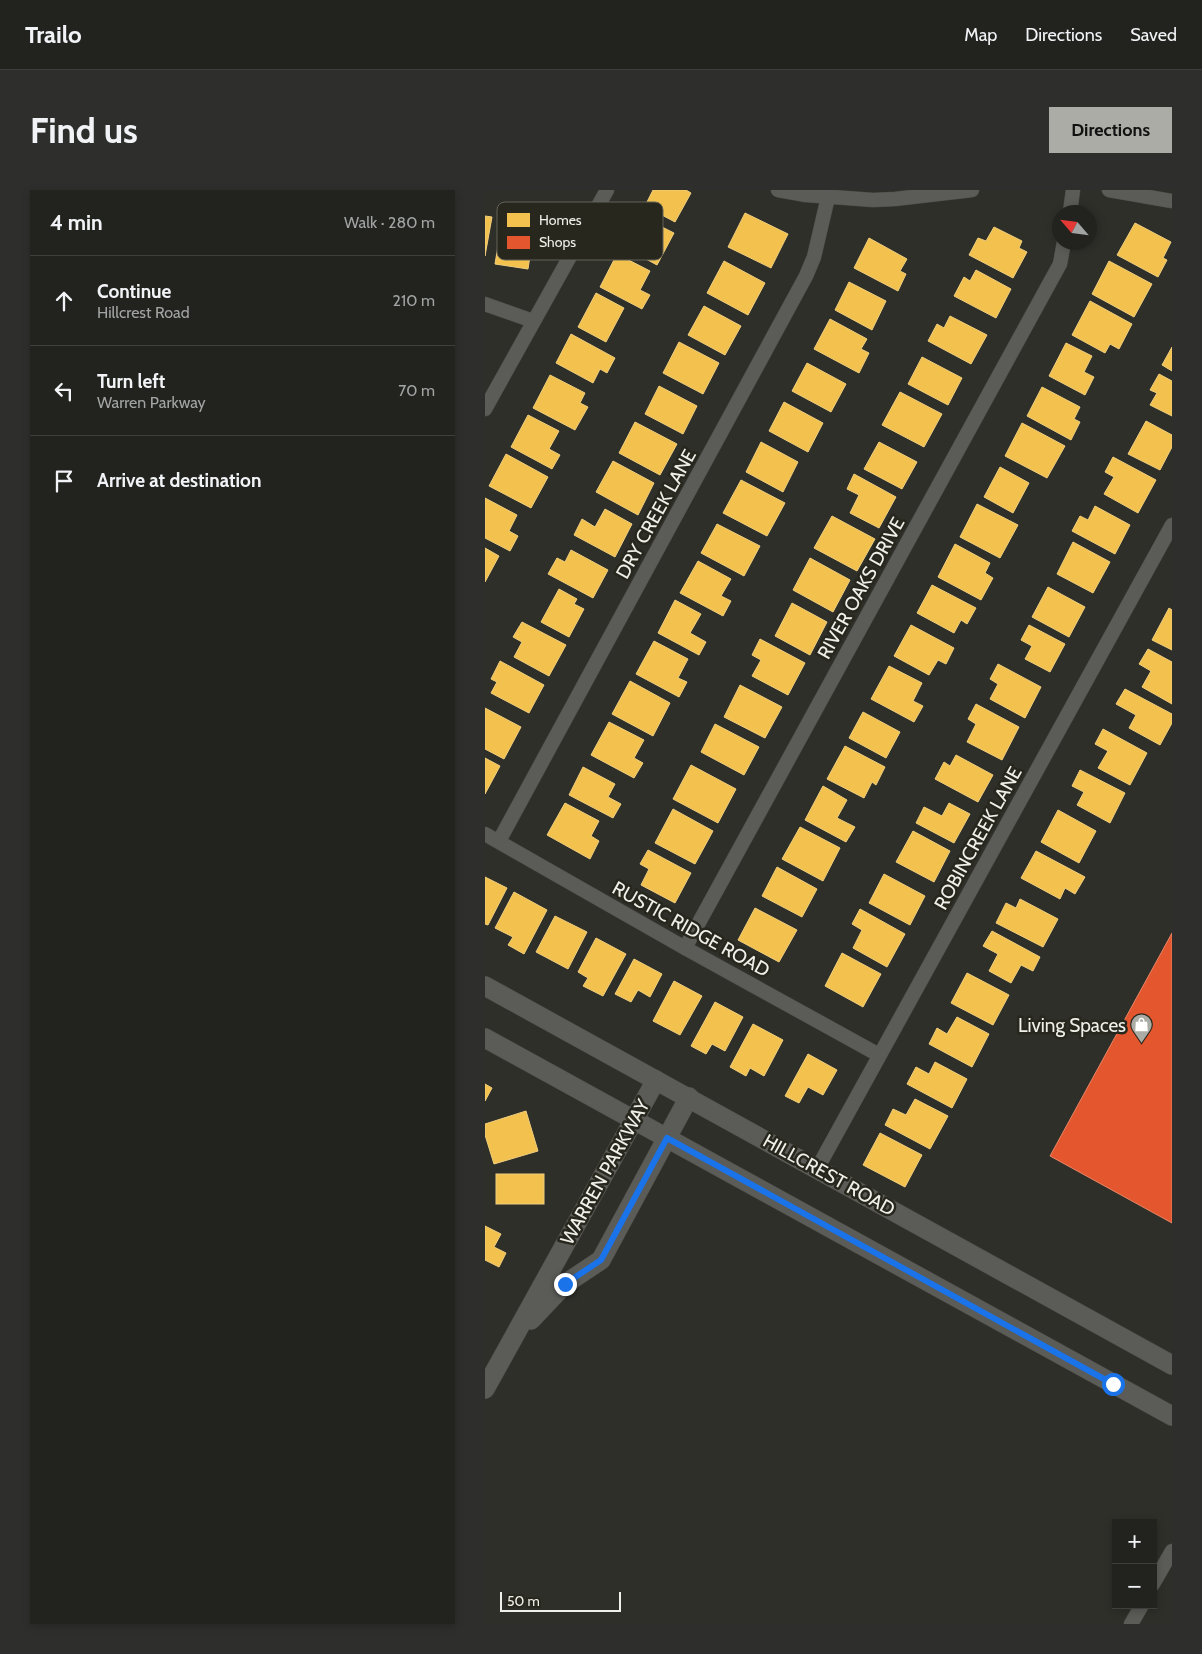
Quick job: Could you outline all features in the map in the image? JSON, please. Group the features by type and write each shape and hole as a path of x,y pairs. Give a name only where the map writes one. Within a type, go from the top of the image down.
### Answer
{"main road":[{"name":"HILLCREST ROAD","path":"485,986 1172,1365"},
{"path":"485,1038 1172,1416"},
{"name":"WARREN PARKWAY","path":"485,1389 656,1080"},
{"name":"WARREN PARKWAY","path":"510,1343 565,1284 601,1260 689,1098"}],"street":[{"path":"600,202 607,190"},
{"path":"778,190 855,200 895,200 972,190"},
{"path":"1071,205 1073,190"},
{"path":"1109,190 1172,202"},
{"name":"DRY CREEK LANE","path":"499,841 806,276 814,257 828,197"},
{"name":"RIVER OAKS DRIVE","path":"685,948 1049,284 1059,264 1063,250"},
{"path":"485,409 567,260"},
{"path":"485,304 533,321"},
{"name":"ROBINCREEK LANE","path":"817,1169 1172,525"},
{"name":"RUSTIC RIDGE ROAD","path":"485,834 879,1056"},
{"path":"1157,1577 1172,1551"},
{"path":"1131,1624 1140,1609"}],"building: Homes":[{"path":"653,190 686,190 691,193 675,222 663,216 663,202 647,202"},
{"path":"745,213 788,234 771,268 728,247"},
{"path":"485,216 492,217 485,256"},
{"path":"1135,223 1171,242 1163,258 1167,260 1158,277 1117,255"},
{"path":"994,227 1022,241 1019,248 1027,252 1013,278 969,255 978,238 986,241"},
{"path":"663,228 674,233 663,254"},
{"path":"869,238 907,259 900,271 906,274 898,291 854,268"},
{"path":"497,252 497,260 529,260 528,269 495,264"},
{"path":"614,260 629,260 650,271 640,290 650,295 642,309 600,287"},
{"path":"648,260 660,260 657,265"},
{"path":"724,261 765,283 748,315 707,293"},
{"path":"1109,261 1152,284 1134,317 1092,294"},
{"path":"976,270 1011,289 996,318 954,296 964,277 970,281"},
{"path":"849,282 886,301 872,330 835,310"},
{"path":"596,293 624,308 606,342 578,327"},
{"path":"1090,301 1132,324 1119,349 1110,344 1105,353 1072,335"},
{"path":"704,306 741,326 725,355 688,335"},
{"path":"950,316 987,335 971,364 928,341 937,324 944,328"},
{"path":"830,319 867,339 861,349 869,353 859,373 814,349"},
{"path":"571,334 615,358 607,373 600,369 593,383 556,363"},
{"path":"679,342 719,363 703,394 663,373"},
{"path":"1066,343 1092,356 1084,372 1094,377 1085,395 1049,376"},
{"path":"1172,347 1172,371 1162,365"},
{"path":"922,357 962,378 948,405 908,384"},
{"path":"807,363 846,384 831,412 792,391"},
{"path":"1159,374 1172,381 1172,416 1150,405 1157,393 1150,390"},
{"path":"550,375 585,393 580,403 588,407 575,430 533,408"},
{"path":"659,386 697,406 683,434 645,414"},
{"path":"1042,387 1080,407 1074,419 1080,422 1071,440 1027,416"},
{"path":"900,392 942,414 924,447 882,425"},
{"path":"784,402 823,423 808,452 769,431"},
{"path":"528,415 559,431 549,449 560,455 552,469 511,447"},
{"path":"1146,421 1172,435 1172,447 1160,470 1128,454"},
{"path":"635,422 677,444 660,475 619,453"},
{"path":"1022,423 1065,446 1047,478 1005,456"},
{"path":"761,442 798,462 783,492 746,472"},
{"path":"879,442 917,462 902,489 864,469"},
{"path":"506,454 548,477 531,508 489,486"},
{"path":"1113,457 1156,480 1138,513 1104,494 1114,477 1105,472"},
{"path":"613,461 654,483 638,515 596,492"},
{"path":"1000,467 1029,483 1013,513 984,497"},
{"path":"854,474 896,497 879,528 850,513 859,495 847,489"},
{"path":"741,480 785,503 767,536 723,513"},
{"path":"485,498 517,515 509,531 518,536 510,551 485,538"},
{"path":"977,504 1018,525 1000,558 960,537"},
{"path":"1095,506 1130,525 1115,554 1072,531 1080,516 1088,520"},
{"path":"605,509 632,524 615,557 574,535 582,519 595,527"},
{"path":"832,516 875,539 857,571 814,548"},
{"path":"717,524 760,546 744,576 701,553"},
{"path":"1073,542 1110,562 1093,593 1057,574"},
{"path":"955,544 990,563 985,573 993,578 981,600 938,577"},
{"path":"485,548 499,556 485,582"},
{"path":"571,550 608,570 593,598 548,574 557,558 565,562"},
{"path":"810,558 850,580 833,612 793,590"},
{"path":"698,561 731,579 721,596 731,601 723,616 680,593"},
{"path":"932,585 976,608 967,624 961,620 954,633 917,613"},
{"path":"1048,587 1085,607 1069,637 1032,617"},
{"path":"559,589 577,599 574,604 584,609 569,637 541,622"},
{"path":"675,600 701,614 690,633 706,642 699,655 658,633"},
{"path":"792,603 827,622 810,655 775,636"},
{"path":"1169,608 1172,610 1172,650 1152,640"},
{"path":"522,622 566,645 549,676 514,657 522,642 513,637"},
{"path":"911,625 954,648 946,664 938,660 929,675 894,656"},
{"path":"1029,625 1065,644 1050,672 1025,659 1032,646 1021,640"},
{"path":"760,639 805,663 788,695 752,676 761,660 752,655"},
{"path":"654,641 688,659 678,678 687,682 679,697 636,674"},
{"path":"1148,649 1172,662 1172,704 1142,687 1151,671 1139,664"},
{"path":"500,661 544,685 529,713 491,693 497,682 491,679"},
{"path":"998,664 1041,687 1025,718 990,699 998,684 990,679"},
{"path":"889,666 922,683 913,701 923,706 914,722 871,699"},
{"path":"630,681 670,703 653,736 612,714"},
{"path":"740,685 782,707 765,738 724,717"},
{"path":"1125,689 1172,714 1172,723 1160,745 1129,728 1136,715 1116,704"},
{"path":"976,704 1019,727 1002,760 967,742 976,724 968,719"},
{"path":"485,708 521,727 504,759 485,749"},
{"path":"863,712 900,732 886,758 849,738"},
{"path":"609,722 644,740 634,758 643,763 634,778 591,755"},
{"path":"715,724 759,747 744,775 701,752"},
{"path":"1103,729 1147,753 1130,785 1098,768 1108,751 1095,744"},
{"path":"845,746 885,767 876,785 872,782 864,798 827,779"},
{"path":"956,755 993,775 978,802 935,779 944,762 950,766"},
{"path":"485,758 500,766 485,794"},
{"path":"691,765 736,789 718,823 673,799"},
{"path":"583,767 615,784 608,797 621,804 613,818 569,795"},
{"path":"1080,770 1125,793 1110,823 1077,805 1084,792 1072,786"},
{"path":"823,786 847,800 837,818 855,827 846,842 805,820"},
{"path":"565,803 599,821 591,836 599,841 590,859 547,835"},
{"path":"949,803 970,814 954,843 916,823 924,807 942,816"},
{"path":"673,809 713,831 695,864 655,843"},
{"path":"1058,810 1096,831 1079,863 1041,842"},
{"path":"800,827 840,848 823,881 782,859"},
{"path":"913,831 950,851 934,882 896,862"},
{"path":"648,850 691,873 675,903 641,885 649,869 640,864"},
{"path":"1036,851 1085,877 1075,894 1065,888 1060,899 1021,878"},
{"path":"777,867 817,889 802,917 762,896"},
{"path":"884,874 925,896 910,925 869,903"},
{"path":"485,877 507,888 488,925 485,924"},
{"path":"514,892 547,910 524,954 508,945 513,937 495,928"},
{"path":"1020,899 1058,919 1043,947 996,923 1006,903 1016,908"},
{"path":"755,908 797,930 779,962 738,940"},
{"path":"860,909 905,934 887,967 853,948 862,930 852,924"},
{"path":"555,916 587,932 568,969 536,952"},
{"path":"992,931 1040,957 1033,971 1021,965 1011,983 989,971 998,954 983,946"},
{"path":"596,938 626,954 603,996 583,986 588,978 578,972"},
{"path":"842,953 881,974 863,1007 825,986"},
{"path":"634,959 662,974 650,997 638,990 631,1002 615,994"},
{"path":"967,973 1009,995 993,1025 951,1003"},
{"path":"674,981 702,996 680,1035 653,1021"},
{"path":"715,1002 743,1017 725,1051 712,1044 706,1054 691,1046"},
{"path":"957,1017 989,1034 972,1067 929,1044 937,1028 947,1034"},
{"path":"753,1024 783,1040 764,1076 750,1068 746,1076 730,1067"},
{"path":"808,1054 837,1070 823,1095 808,1087 799,1103 785,1096"},
{"path":"935,1062 967,1079 952,1108 907,1084 916,1067 929,1074"},
{"path":"485,1084 492,1088 485,1101"},
{"path":"915,1099 948,1116 930,1149 885,1125 893,1109 906,1115"},
{"path":"526,1111 538,1151 494,1164 485,1135 485,1124"},
{"path":"880,1133 922,1155 905,1187 863,1165"},
{"path":"496,1174 544,1174 544,1204 496,1204"},
{"path":"485,1226 501,1234 494,1247 506,1253 499,1267 485,1260"}],"building: Shops":[{"name":"Living Spaces","path":"1172,933 1172,1223 1050,1156"}],"place":[{"name":"Living Spaces","path":"1142,1044"}],"route":[{"path":"565,1284 601,1260 667,1138 1113,1384"}]}
